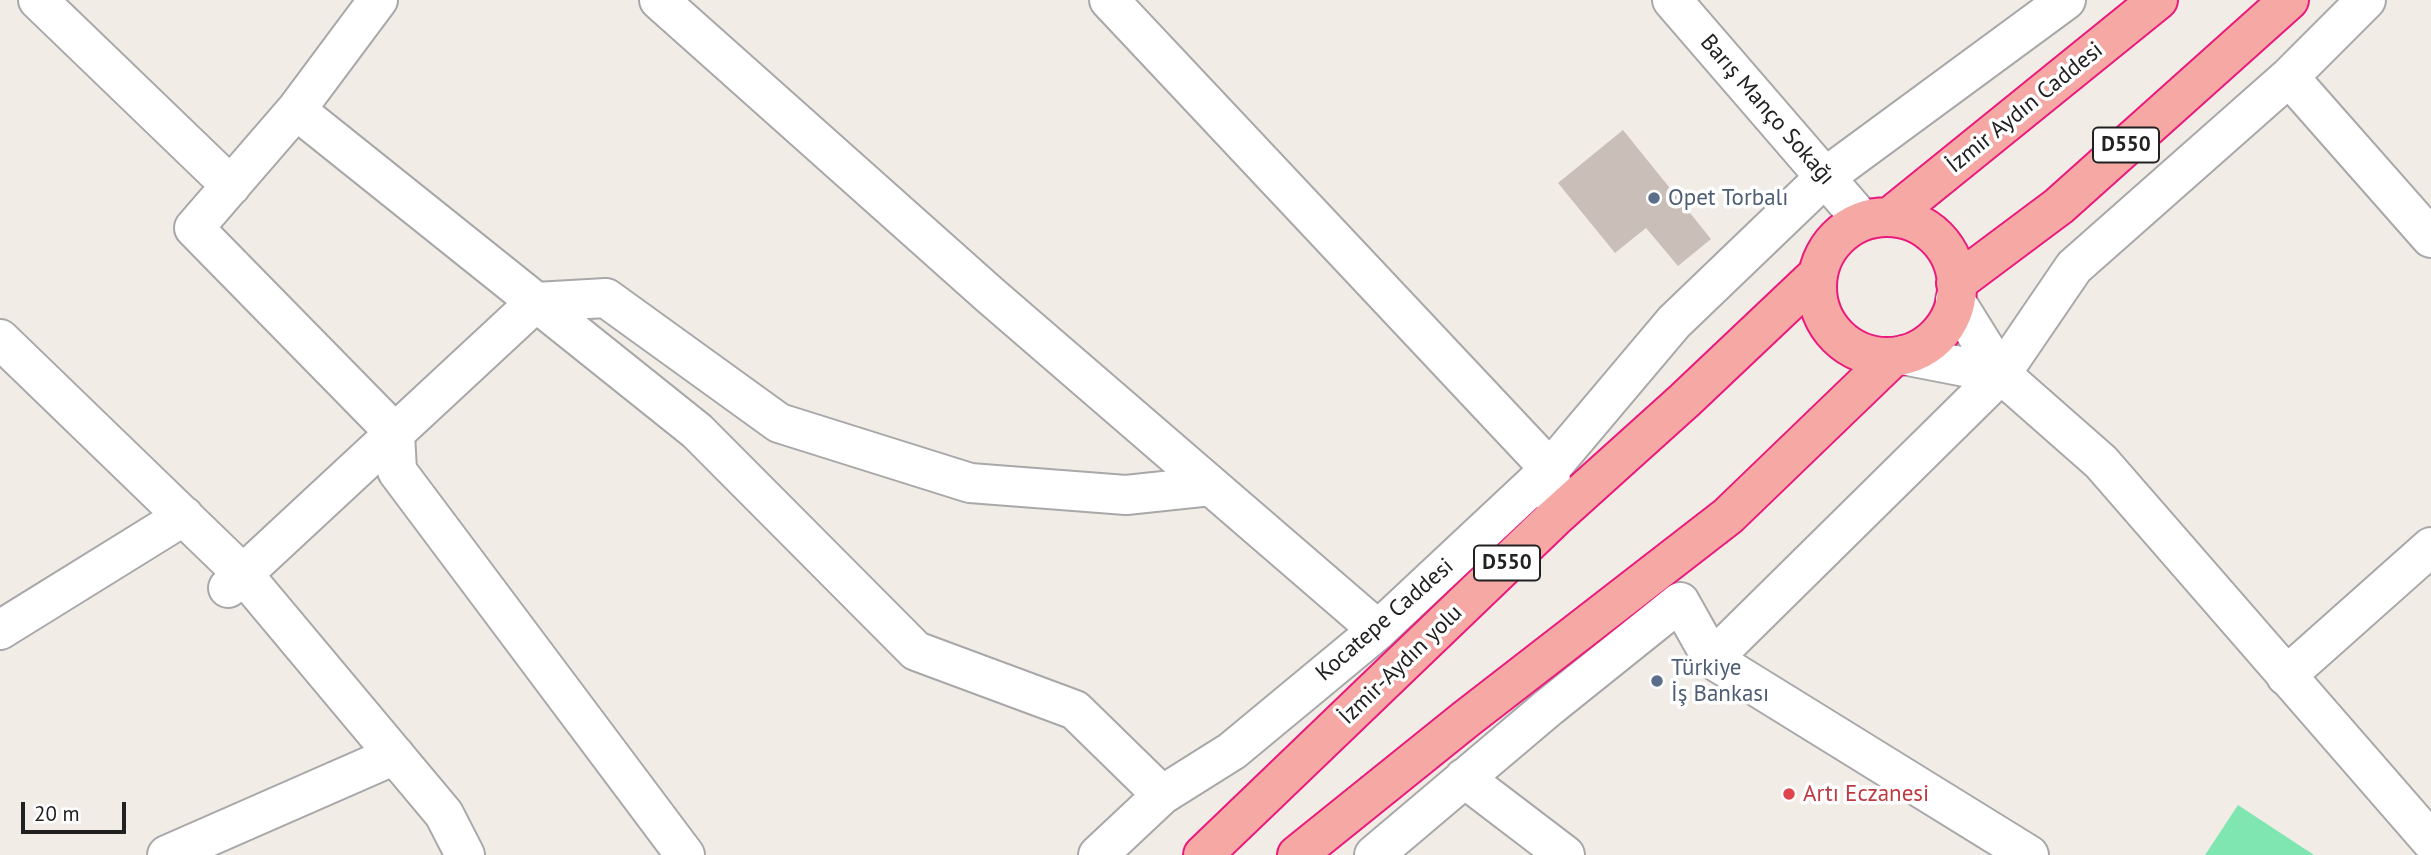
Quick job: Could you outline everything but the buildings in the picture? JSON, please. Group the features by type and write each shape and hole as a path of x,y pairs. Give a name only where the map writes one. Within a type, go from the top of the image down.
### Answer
{"highway":[{"name":"İzmir Aydın Caddesi","path":"1876,218 2158,0"},
{"name":"D550","path":"1956,291 2059,206 2288,0"},
{"path":"1876,218 1911,220 1929,230 1943,244 1953,263 1956,291 1949,319 1937,335 1921,348 1898,356 1861,353 1835,335 1818,308 1816,276 1831,242 1876,218"},
{"name":"İzmir-Aydın yolu","path":"1203,855 1554,518 1685,400 1816,276"},
{"path":"1297,855 1466,719 1728,516 1898,356"}],"street":[{"path":"38,0 231,186"},
{"path":"378,0 296,110 194,228 395,433 397,471 685,855"},
{"path":"659,0 991,296 1378,630"},
{"path":"1109,0 1550,469 1554,518"},
{"name":"Barış Manço Sokağı","path":"1672,0 1824,178 1876,218"},
{"name":"Kocatepe Caddesi","path":"1098,855 1162,795 1232,751 1378,630 1550,469 1674,322 1824,178 2066,0"},
{"path":"1712,659 2001,374 2074,267 2289,77 2366,0"},
{"path":"2289,77 2431,238"},
{"path":"296,110 697,431 916,651 1075,710 1162,795"},
{"path":"1956,291 2001,374 2101,462 2431,841"},
{"path":"236,581 536,302 606,298 779,423 970,483 1126,495 1211,486"},
{"path":"0,339 184,516 236,581 395,755 444,814 465,855"},
{"path":"1898,356 2001,374"},
{"path":"0,630 184,516"},
{"path":"2286,676 2431,547"},
{"path":"1374,855 1549,707 1680,602 1712,659 2029,855"},
{"path":"167,855 395,755"},
{"path":"1464,778 1565,855"}],"green space":[{"path":"2238,805 2314,855 2205,855"}],"place":[{"name":"Opet Torbalı","path":"1654,198"},
{"name":"Türkiye İş Bankası","path":"1657,681"},
{"name":"Artı Eczanesi","path":"1789,794"}]}
